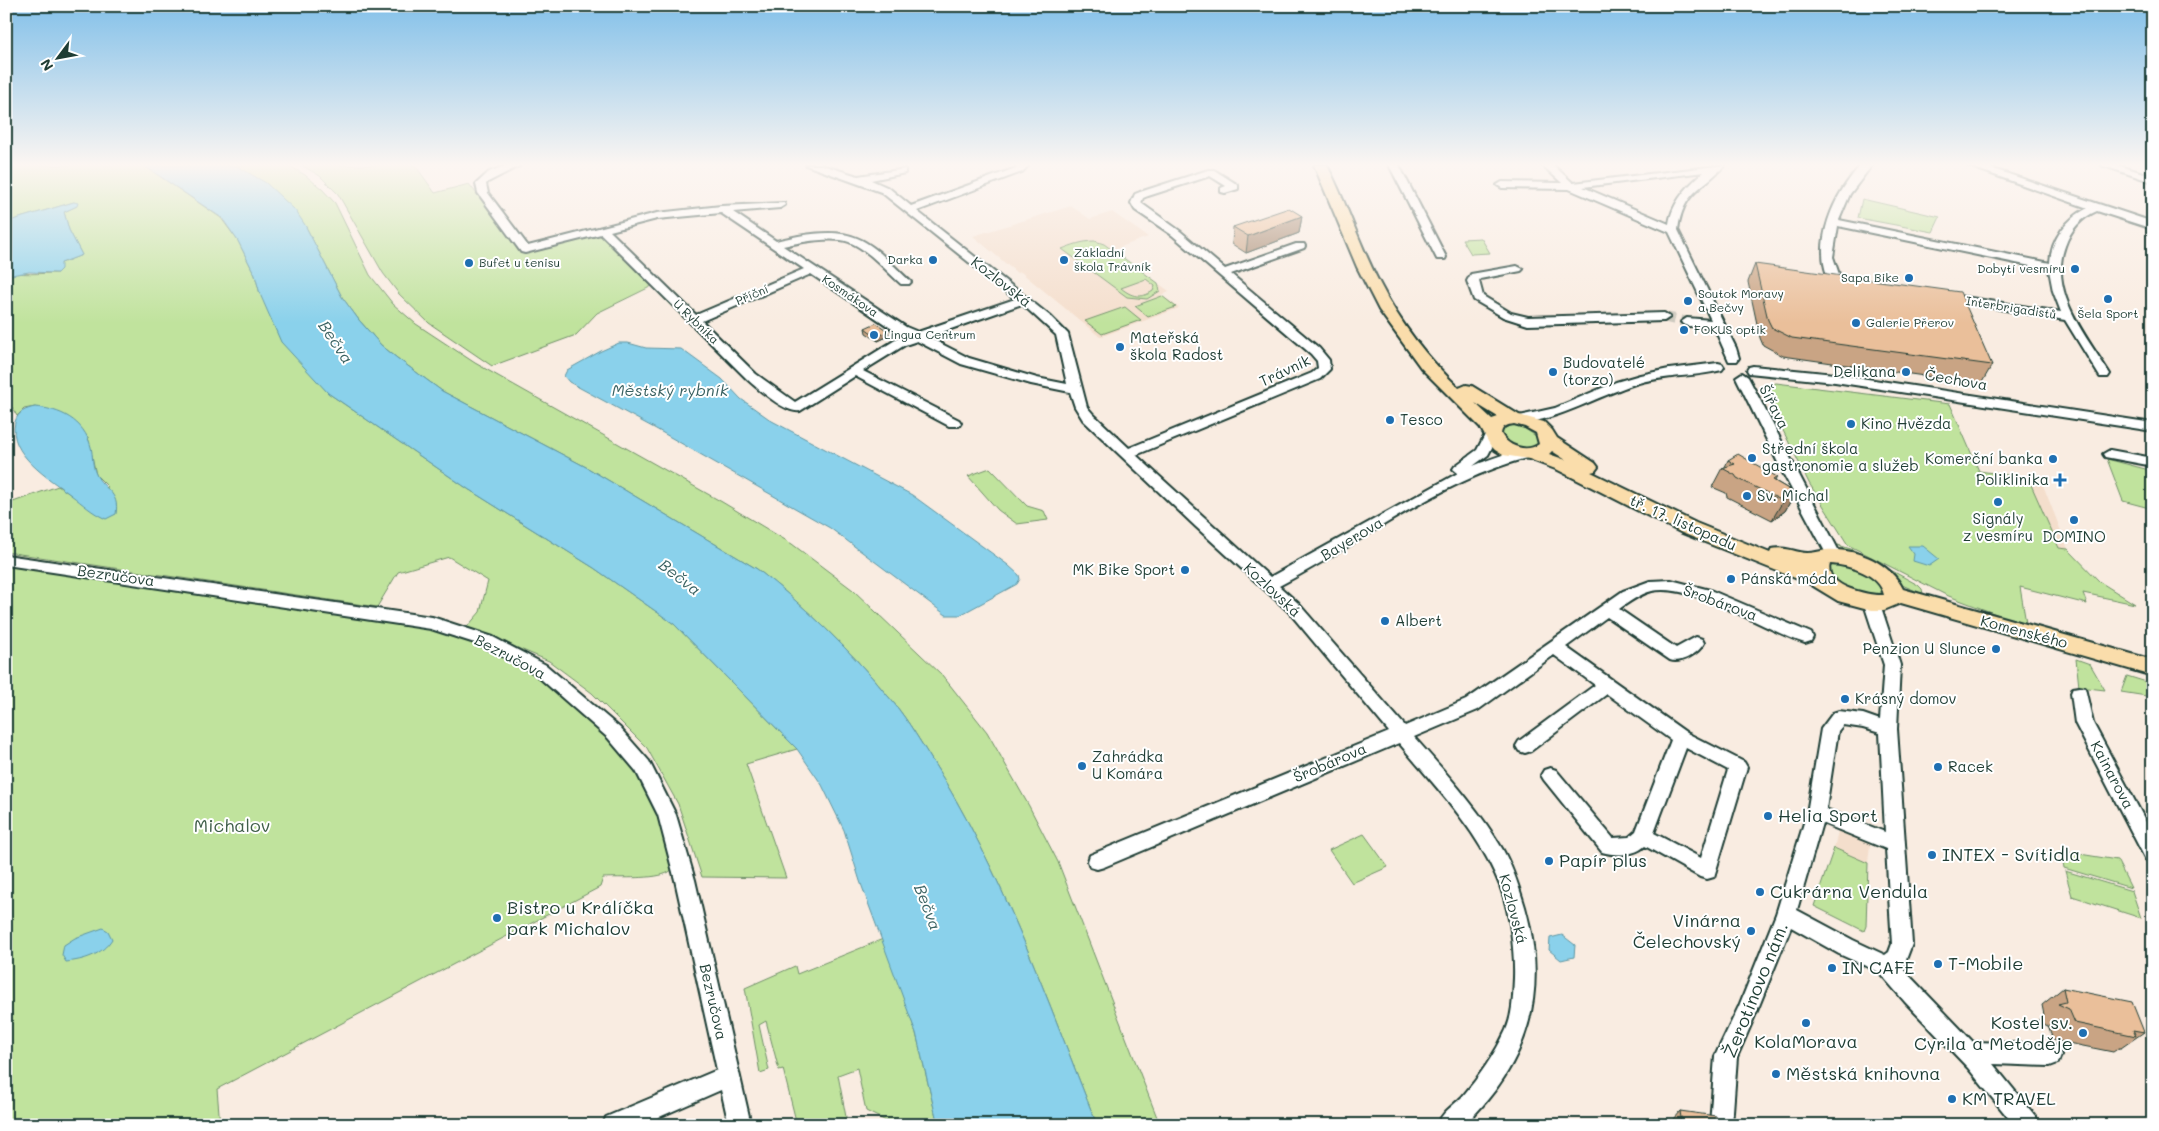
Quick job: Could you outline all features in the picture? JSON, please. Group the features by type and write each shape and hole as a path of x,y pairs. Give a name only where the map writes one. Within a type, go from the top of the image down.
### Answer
{"main road":[{"name":"tř. 17. listopadu","path":"1344,218 1360,259 1381,302 1442,381 1474,409 1492,432 1496,442 1504,448 1564,466 1689,528 1817,579 1854,599 1872,604"},
{"name":"tř. 17. listopadu","path":"1416,349 1458,385 1516,420 1537,426 1548,439 1630,490 1696,522 1789,557 1807,560 1830,557"},
{"path":"1492,432 1499,422 1516,420"},
{"path":"1528,454 1544,449 1548,439"},
{"path":"1835,590 1818,571 1819,562 1830,557 1857,562 1879,573 1892,586 1895,594 1893,600 1889,602 1872,604"},
{"name":"Komenského","path":"1895,594 1928,606 2153,668"}],"street":[{"path":"501,218 525,250 650,218"},
{"name":"Kosmákova","path":"734,218 902,330 965,361 1035,381 1075,389"},
{"name":"Kozlovská","path":"919,218 1023,300 1062,334 1075,389 1081,407 1088,416 1201,524 1293,607 1445,785 1482,834 1506,876 1514,904 1525,957 1523,1008 1516,1032 1499,1065 1469,1105 1448,1125"},
{"name":"Trávník","path":"1128,453 1316,376 1324,369 1323,360 1315,351 1176,233 1153,218"},
{"path":"1421,218 1441,257"},
{"path":"1645,218 1674,230"},
{"path":"1675,218 1674,230 1733,358"},
{"path":"1835,218 1828,256 1835,275 1834,280 1860,284"},
{"name":"Interbrigadistů","path":"2076,218 2070,224 2058,245 2053,267 2063,307 2104,374"},
{"path":"2127,218 2153,226"},
{"path":"1834,222 2053,267"},
{"name":"U Rybníka","path":"603,230 752,377 770,392 795,408 854,371"},
{"path":"774,245 786,241 812,238 852,239 905,282"},
{"path":"1224,273 1300,246"},
{"path":"1517,269 1475,276 1473,284 1478,298 1507,315 1528,321 1664,318"},
{"name":"Příční","path":"694,320 811,270"},
{"name":"Interbrigadistů","path":"1933,295 2070,317"},
{"path":"854,371 896,345 917,336 1023,300"},
{"path":"1687,322 1718,324"},
{"path":"1516,420 1545,416 1574,407 1620,385 1646,377 1683,370 1718,367 1726,374 1747,374 1745,362 1733,358 1720,360 1717,363 1718,367"},
{"path":"854,371 954,423"},
{"name":"Čechova","path":"1747,374 1835,378 2153,427"},
{"name":"Šířava","path":"1747,374 1830,557"},
{"path":"1548,439 1555,422 1574,407"},
{"name":"Bayerova","path":"1434,490 1482,453 1492,432"},
{"name":"Bayerova","path":"1269,584 1309,564 1434,490 1493,462 1528,454"},
{"path":"2110,454 2153,462"},
{"name":"Bezručova","path":"6,560 432,622 487,641 540,669 614,733 642,766 667,815 687,889 740,1125"},
{"name":"Šrobárova","path":"1097,861 1472,704 1628,595 1650,586 1671,585 1705,594 1805,636"},
{"path":"1872,604 1892,665 1888,729 1902,944 1896,958 1886,965 1912,995 1969,1052 2028,1125"},
{"path":"1608,610 1676,656 1696,643"},
{"path":"1554,648 1681,738 1738,767 1707,871 1643,836"},
{"path":"1525,746 1607,685"},
{"name":"Kainarova","path":"2079,692 2084,723 2153,854"},
{"name":"Žerotínovo nám.","path":"1721,1125 1726,1056 1747,1011 1786,914 1816,813 1830,729 1839,718 1888,729"},
{"path":"1550,775 1609,846 1633,845 1643,836 1681,738"},
{"path":"1816,813 1895,844"},
{"name":"Žerotínovo nám.","path":"1786,914 1846,947 1886,965"},
{"path":"1969,1052 2050,1055"},
{"path":"614,1125 729,1076"}],"shaded area":[{"name":"Základní škola Trávník","path":"1033,218 1120,218 1148,237 1112,250 1169,291 1161,295 1179,308 1100,337 1021,272 1017,273 973,236"},
{"path":"2018,477 2041,480 2068,549 2044,547"},
{"path":"1840,823 1871,835 1868,863 1834,848"}],"green space":[{"path":"6,218 20,218 6,222"},
{"path":"66,218 221,218 238,241 255,275 260,294 328,393 468,489 594,568 674,624 797,749 746,764 786,878 702,877 678,804 647,748 592,693 549,661 467,627 480,612 488,581 449,557 398,572 377,607 6,552 6,509 13,502 58,486 70,494 108,487 96,475 88,437 35,407 24,409 17,416 6,397 6,328 9,323 6,320 6,270 23,274 57,273 61,263 82,255 69,230"},
{"path":"297,218 342,218 370,275 393,304 416,324 475,363 722,502 792,544 853,590 942,675 987,732 1058,862 1160,1125 1097,1125 1022,937 980,845 956,800 905,717 842,644 792,597 757,569 586,467 442,391 397,358 381,345 342,297 305,225"},
{"path":"352,218 495,218 523,254 599,235 652,286 597,313 576,335 492,366 429,323 399,294 383,273"},
{"path":"1858,218 1940,218 1933,232"},
{"path":"1481,238 1490,253 1471,254 1462,239"},
{"path":"1091,241 1104,244 1158,283 1160,291 1147,299 1127,297 1062,249","holes":["1146,279 1155,286 1149,294 1141,296 1133,295 1121,288"]},
{"path":"1162,296 1176,307 1148,317 1135,306"},
{"path":"1125,307 1141,320 1102,334 1085,321"},
{"path":"1776,383 1950,404 1979,471 2028,478 2059,548 2068,549 2100,582 2135,604 2083,593 2087,604 2020,587 2026,623 2004,617 1946,595 1848,545 1809,483 1762,388"},
{"path":"1516,423 1539,438 1537,446 1522,449 1500,436 1503,427"},
{"path":"2107,459 2153,471 2153,509 2123,501"},
{"path":"990,468 1027,506 1044,511 1048,520 1017,524 998,510 968,476"},
{"path":"1838,545 1854,550 1918,585 1922,589 1923,594 1902,585"},
{"name":"Michalov","path":"6,565 415,624 469,639 520,662 562,693 610,736 634,768 653,800 675,858 673,868 663,875 637,878 603,878 600,887 217,1089 220,1125 6,1125"},
{"path":"1833,565 1847,566 1870,576 1880,587 1881,593 1869,596 1853,591 1829,571"},
{"path":"2076,659 2090,664 2105,690 2079,687"},
{"path":"2127,676 2153,684 2153,697 2121,692"},
{"path":"1364,834 1388,867 1352,883 1329,850"},
{"path":"1834,848 1868,863 1866,926 1864,931 1814,906"},
{"path":"2061,851 2117,860 2131,888 2064,868"},
{"path":"2065,871 2132,891 2141,918 2072,896"},
{"path":"883,939 916,1033 938,1125 894,1125 866,1111 857,1068 838,1075 846,1117 840,1125 797,1125 783,1069 779,1070 766,1021 759,1025 769,1070 760,1073 745,988 795,966 797,974"}],"water":[{"path":"20,218 66,218 69,230 82,255 61,263 61,269 57,273 29,272 11,275 6,270 6,222"},
{"name":"Bečva","path":"222,218 300,218 342,297 381,345 397,358 442,391 586,467 757,569 792,597 842,644 905,717 956,800 980,845 1022,937 1097,1125 938,1125 916,1033 860,881 844,830 822,785 797,749 674,624 594,568 468,489 328,393 281,342 260,294 255,275 238,241"},
{"name":"Městský rybník","path":"619,343 628,343 646,348 681,349 722,379 741,399 772,421 912,495 1008,565 1019,575 1020,579 1017,584 960,615 946,615 830,528 569,382 564,376 567,370"},
{"path":"35,407 62,413 77,423 83,430 91,447 96,474 116,500 116,514 106,519 96,514 42,473 24,455 17,445 14,434 15,422 22,412"},
{"path":"1908,546 1923,546 1939,559 1929,566 1913,561 1914,554"},
{"path":"103,928 108,931 112,939 103,949 92,956 66,962 62,955 64,945 75,938"},
{"path":"1562,935 1575,945 1574,957 1561,960 1549,950 1550,938"}],"building":[{"path":"1260,218 1297,218 1248,236 1233,227"},
{"name":"Galerie Přerov","path":"1755,264 1960,292 1992,365 1792,338 1772,328 1768,320"},
{"path":"876,323 888,331 877,337 865,328"},
{"path":"1738,454 1777,477 1773,480 1795,493 1783,501 1737,478 1722,468 1735,464 1728,460"},
{"path":"2063,988 2132,1002 2144,1032 2133,1030 2136,1036 2075,1023 2069,1009 2058,1004 2066,1002"},
{"path":"1680,1111 1716,1116 1717,1125 1676,1125 1681,1118"}],"tunnel":[{"path":"1664,317 1687,322"}],"place":[{"name":"Darka","path":"933,260"},
{"name":"Základní škola Trávník","path":"1064,260"},
{"name":"Bufet u tenisu","path":"469,263"},
{"name":"Dobytí vesmíru","path":"2075,269"},
{"name":"Sapa Bike","path":"1909,278"},
{"name":"Šela Sport","path":"2108,299"},
{"name":"Soutok Moravy a Bečvy","path":"1688,301"},
{"name":"Galerie Přerov","path":"1856,323"},
{"name":"FOKUS optik","path":"1684,330"},
{"name":"Lingua Centrum","path":"874,335"},
{"name":"Mateřská škola Radost","path":"1120,347"},
{"name":"Budovatelé (torzo)","path":"1553,372"},
{"name":"Delikana","path":"1906,372"},
{"name":"Tesco","path":"1390,420"},
{"name":"Kino Hvězda","path":"1851,424"},
{"name":"Střední škola gastronomie a služeb","path":"1752,458"},
{"name":"Komerční banka","path":"2053,459"},
{"name":"Poliklinika","path":"2060,480"},
{"name":"Sv. Michal","path":"1747,496"},
{"name":"Signály z vesmíru","path":"1998,502"},
{"name":"DOMINO","path":"2074,520"},
{"name":"MK Bike Sport","path":"1185,570"},
{"name":"Pánská móda","path":"1731,579"},
{"name":"Albert","path":"1385,621"},
{"name":"Penzion U Slunce","path":"1996,649"},
{"name":"Krásný domov","path":"1845,699"},
{"name":"Zahrádka U Komára","path":"1082,766"},
{"name":"Racek","path":"1938,767"},
{"name":"Helia Sport","path":"1768,816"},
{"name":"INTEX - Svítidla","path":"1932,855"},
{"name":"Papír plus","path":"1549,861"},
{"name":"Cukrárna Vendula","path":"1760,892"},
{"name":"Bistro u Králíčka park Michalov","path":"497,918"},
{"name":"Vinárna Čelechovský","path":"1751,931"},
{"name":"T-Mobile","path":"1938,964"},
{"name":"IN CAFE","path":"1832,968"},
{"name":"KolaMorava","path":"1806,1023"},
{"name":"Kostel sv. Cyrila a Metoděje","path":"2083,1033"},
{"name":"Městská knihovna","path":"1776,1074"},
{"name":"KM TRAVEL","path":"1952,1099"}]}
